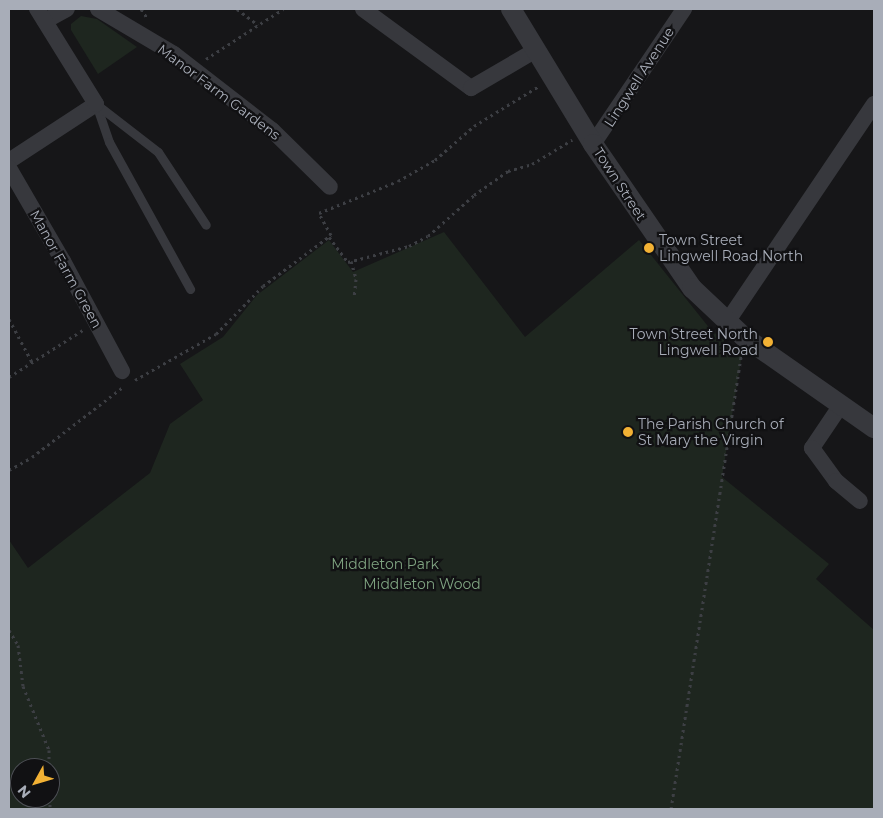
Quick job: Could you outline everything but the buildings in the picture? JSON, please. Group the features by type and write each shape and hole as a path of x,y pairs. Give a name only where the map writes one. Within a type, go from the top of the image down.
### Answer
{"street":[{"path":"9,161 96,104 41,15 67,9"},
{"name":"Manor Farm Gardens","path":"98,9 192,68 272,130 330,188"},
{"path":"363,9 470,88 536,50"},
{"name":"Town Street","path":"511,9 589,138 692,288 744,337 874,428"},
{"name":"Lingwell Avenue","path":"589,138 684,9"},
{"path":"726,322 874,104"},
{"name":"Manor Farm Green","path":"9,168 122,370"},
{"path":"842,405 812,448 836,481 860,501"}],"lane":[{"path":"96,104 158,152 206,225"},
{"path":"96,104 109,142 190,289"}],"path":[{"path":"237,9 258,25"},
{"path":"192,68 283,9"},
{"path":"552,78 474,126 427,164 398,181 319,214 331,235 329,237 348,262 410,246 428,236 474,195 508,171 532,164 589,138"},
{"path":"9,470 32,457 108,395 216,334 263,286 329,237"},
{"path":"352,261 356,279 354,297"},
{"path":"9,319 32,362"},
{"path":"9,378 96,322"},
{"path":"671,809 744,337"},
{"path":"9,630 18,645 23,686 49,750 49,758"}],"green space":[{"path":"81,16 97,19 137,47 98,74 71,30 71,24"},
{"name":"Middleton Wood","path":"444,232 525,337 639,240 711,330 742,354 722,477 829,564 816,579 874,630 874,809 9,809 9,540 28,568 150,473 170,424 203,400 180,364 223,337 257,295 329,240 353,272"}],"place":[{"name":"Town Street Lingwell Road North","path":"649,248"},
{"name":"Town Street North Lingwell Road","path":"768,342"},
{"name":"The Parish Church of St Mary the Virgin","path":"628,432"}],"park label":[{"name":"Middleton Park","path":"385,564"}]}
